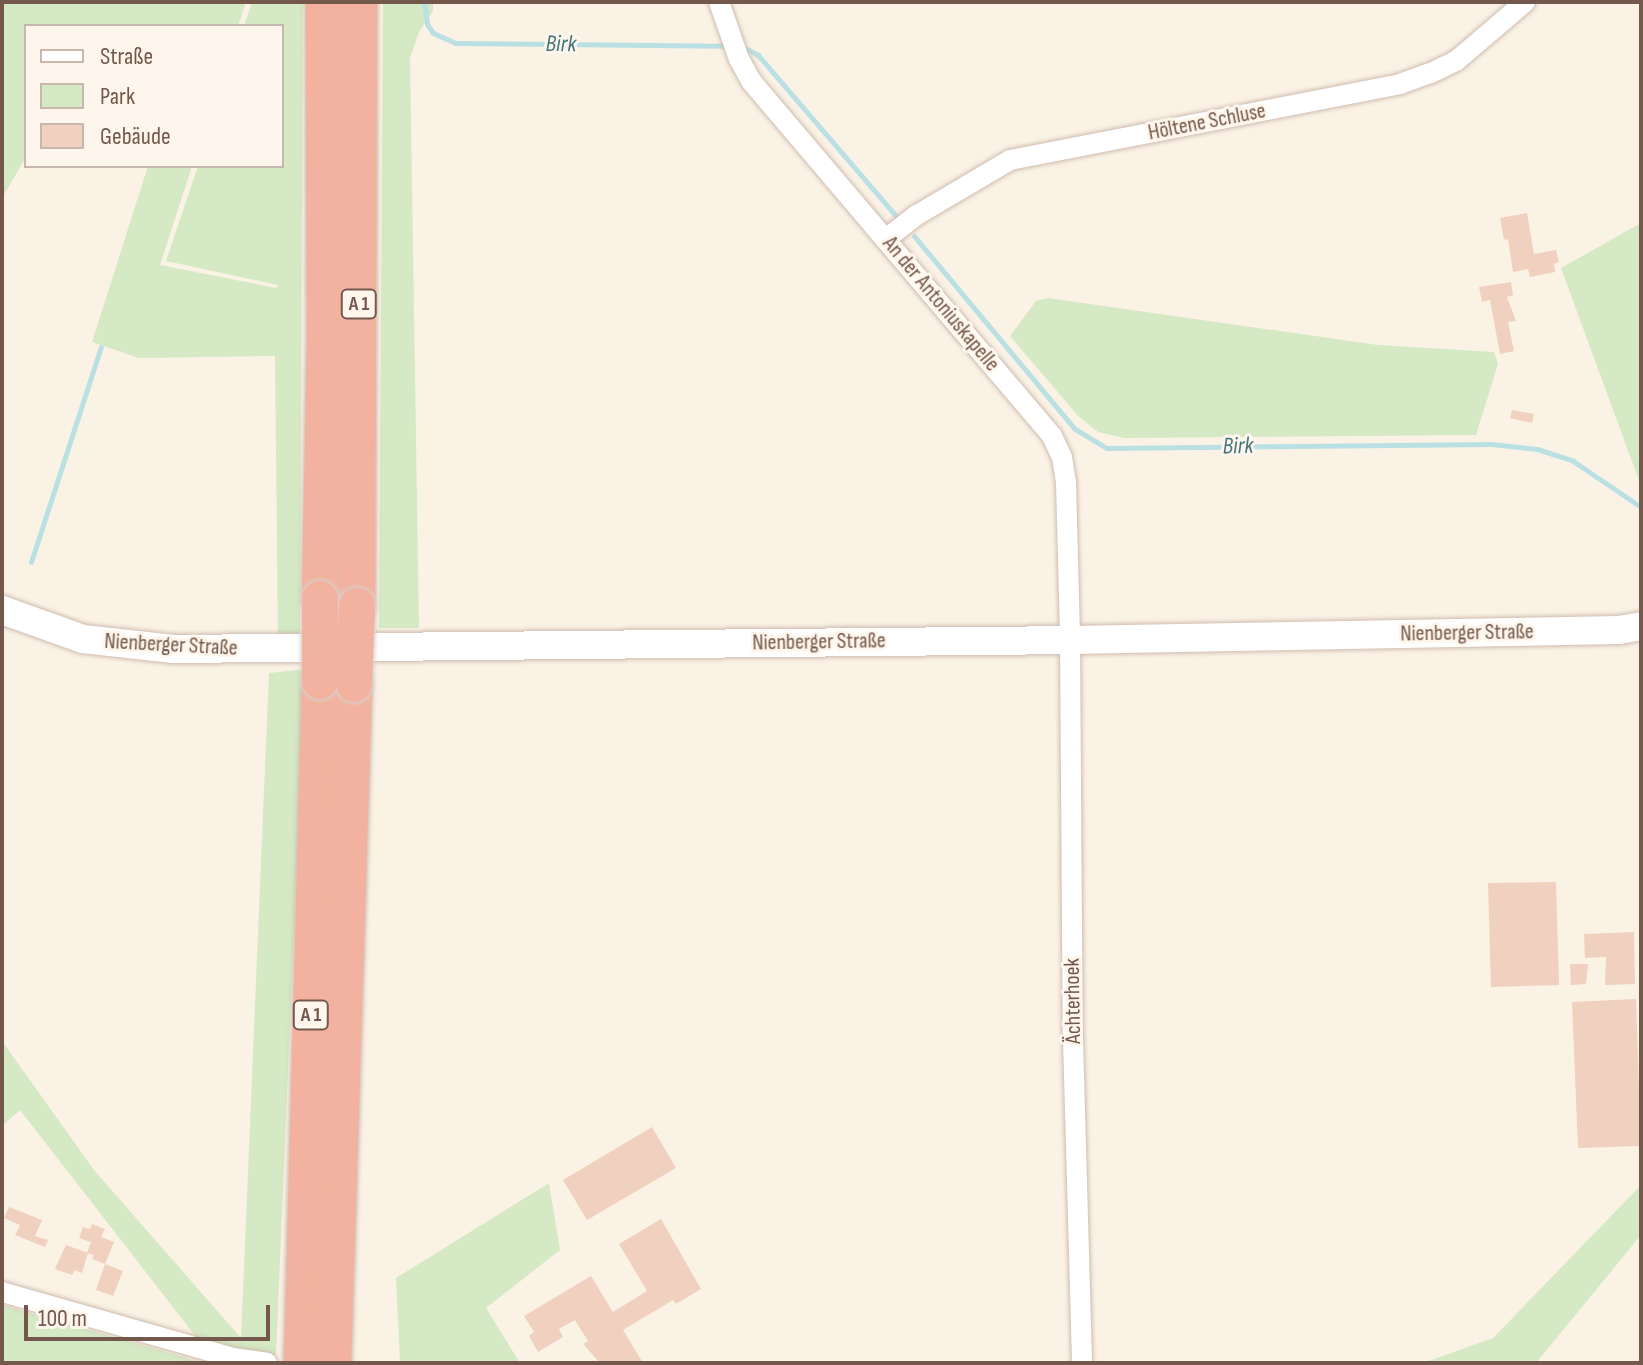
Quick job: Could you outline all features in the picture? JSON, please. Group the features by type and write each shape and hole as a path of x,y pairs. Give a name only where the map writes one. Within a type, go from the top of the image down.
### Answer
{"highway":[{"name":"A 1","path":"324,2 325,344 320,599 337,682"},
{"name":"A 1","path":"318,1356 337,682 357,606 359,2"}],"street":[{"name":"An der Antoniuskapelle","path":"719,2 739,59 751,81 890,236 1052,436 1062,457 1066,482 1070,640"},
{"name":"Höltene Schluse","path":"890,236 917,215 1010,160 1400,84 1456,61 1525,2"},
{"name":"Nienberger Straße","path":"2,610 83,639 173,649 1070,640 1619,630 1641,626"},
{"name":"Ächterhoek","path":"1070,640 1073,1039 1082,1363"},
{"path":"2,1292 233,1360 267,1363"}],"green space":[{"path":"2,2 246,2 239,24 24,24 24,160 2,198"},
{"path":"252,2 303,2 300,642 278,643 275,356 139,358 92,342 147,168 191,168 160,265 276,288 278,285 166,261 197,168 284,168 284,24 245,24"},
{"path":"383,2 433,2 433,11 419,32 410,58 419,628 379,628"},
{"path":"1641,223 1641,486 1561,268"},
{"path":"1048,298 1378,345 1494,352 1498,364 1476,435 1124,438 1098,432 1078,416 1010,336 1036,301"},
{"path":"305,669 276,1355 232,1351 200,1342 20,1110 2,1126 2,1041 94,1170 241,1338 269,673"},
{"path":"549,1183 560,1250 486,1308 520,1363 400,1363 396,1278"},
{"path":"1641,1185 1641,1235 1536,1363 1423,1363 1493,1338"},
{"path":"2,1305 180,1356 203,1363 2,1363"}],"building":[{"path":"1527,213 1534,254 1556,250 1559,262 1554,264 1555,272 1530,277 1528,269 1513,272 1508,239 1504,240 1500,218"},
{"path":"1511,282 1513,295 1507,297 1516,321 1508,322 1514,351 1500,354 1490,300 1482,302 1479,287"},
{"path":"1512,410 1534,414 1532,423 1510,418"},
{"path":"1556,882 1559,985 1491,987 1488,883"},
{"path":"1634,932 1635,984 1605,985 1606,957 1585,958 1584,934"},
{"path":"1570,964 1588,964 1586,984 1571,985"},
{"path":"1636,999 1641,1146 1578,1148 1572,1002"},
{"path":"652,1127 676,1168 587,1220 563,1180"},
{"path":"9,1207 42,1220 35,1236 48,1240 45,1247 15,1235 20,1225 4,1218"},
{"path":"661,1219 701,1289 676,1304 673,1300 623,1330 643,1363 600,1363 583,1344 588,1341 575,1320 559,1329 563,1337 538,1352 529,1336 534,1332 524,1316 591,1276 613,1312 647,1291 619,1244"},
{"path":"92,1224 105,1229 101,1237 114,1242 105,1264 92,1259 94,1255 87,1253 91,1242 79,1238 83,1227 90,1229"},
{"path":"66,1245 88,1253 82,1273 75,1270 72,1275 55,1269"},
{"path":"105,1264 123,1271 113,1296 96,1290"}],"waterway":[{"name":"Birk","path":"424,2 427,24 433,33 455,43 723,46"},
{"name":"Birk","path":"747,49 758,55 896,216"},
{"name":"Birk","path":"914,236 1075,429 1107,448 1491,444 1537,449 1573,461 1641,507"},
{"path":"31,562 101,347"}]}
